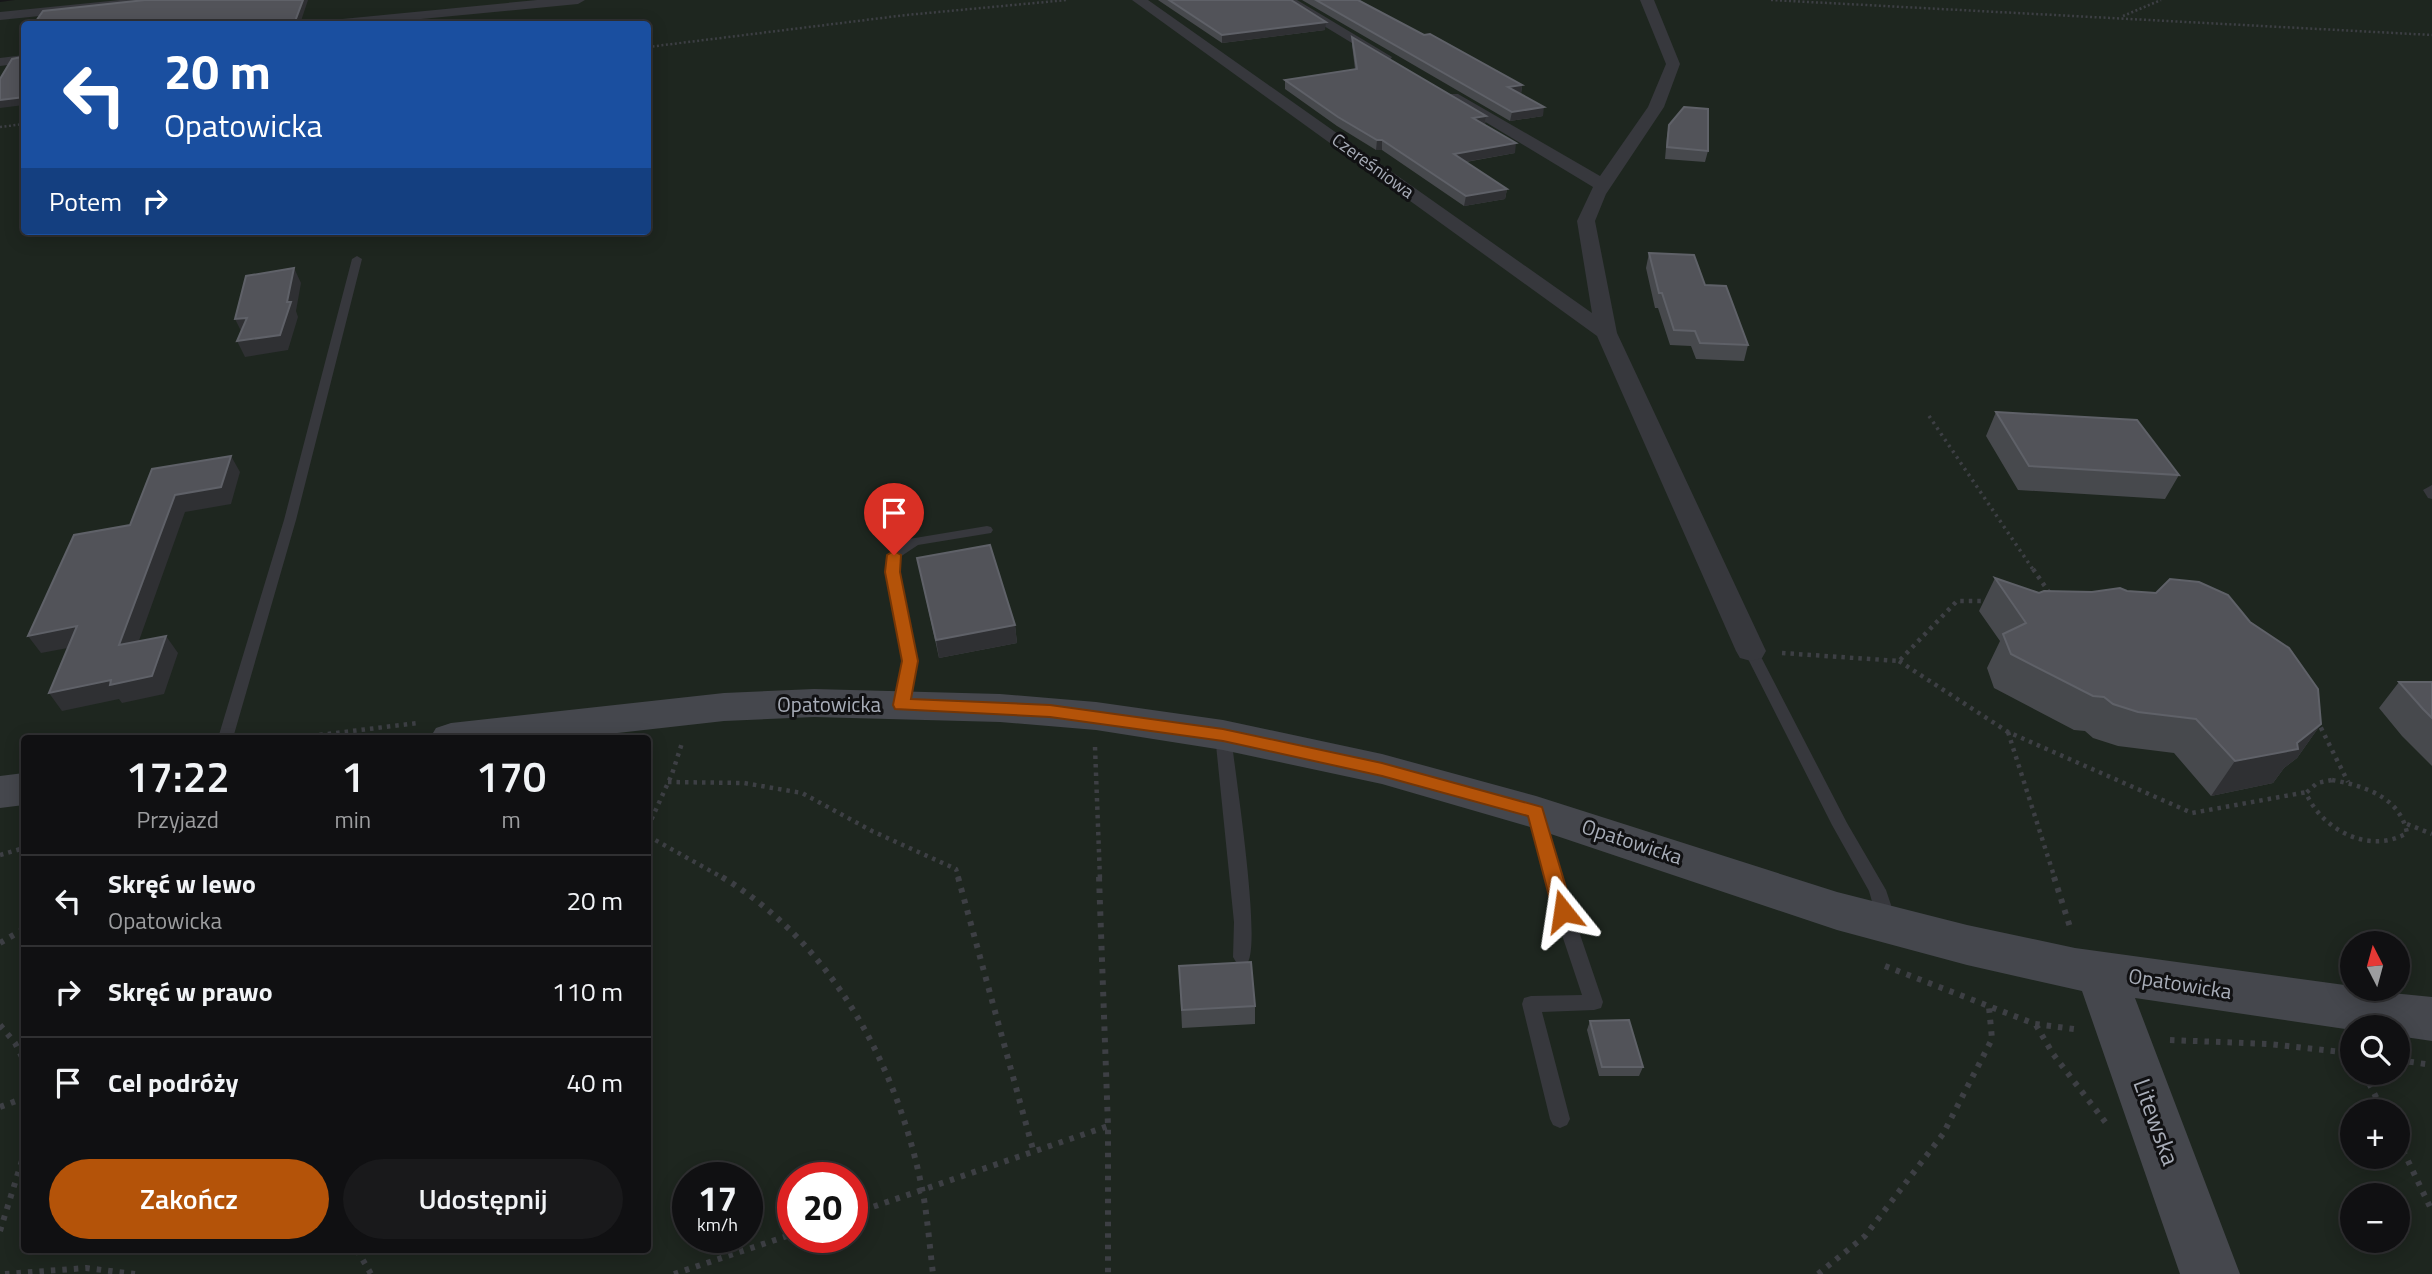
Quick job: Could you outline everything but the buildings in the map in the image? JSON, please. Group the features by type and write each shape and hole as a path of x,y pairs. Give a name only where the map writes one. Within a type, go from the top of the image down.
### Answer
{"street":[{"path":"0,16 159,0"},
{"path":"363,21 578,0"},
{"name":"Czereśniowa","path":"1139,0 1606,333"},
{"path":"1288,0 1405,69"},
{"name":"Czereśniowa","path":"1647,0 1673,64 1656,107 1603,185 1586,221 1606,333 1751,651"},
{"path":"0,62 21,59"},
{"path":"1440,89 1603,185"},
{"name":"Opatowicka","path":"477,735 724,707 814,703 1050,711 1223,735 1382,769 1536,812 1838,911 1980,948 2075,969 2087,955 2432,1019"},
{"path":"0,792 21,789"},
{"name":"Litewska","path":"2087,955 2210,1274"}],"lane":[{"path":"226,735 290,520 357,259"},
{"path":"2432,489 2432,495"},
{"path":"901,705 910,661 892,572 894,555 914,542 987,530"},
{"path":"1751,651 1840,825 1877,890 1882,905 1881,922"},
{"path":"1223,735 1242,922 1241,957"},
{"path":"1536,812 1563,911 1594,1002 1531,1004 1560,1119"}],"path":[{"path":"651,47 906,15 1067,0"},
{"path":"1771,0 2432,35"},
{"path":"2119,17 2161,0"},
{"path":"0,127 21,124"},
{"path":"1929,416 2056,601 2043,601"},
{"path":"1899,661 1957,601 1994,601"},
{"path":"1751,651 1899,661 2008,732 2192,813 2307,792"},
{"path":"2312,710 2348,782"},
{"path":"2008,732 2087,955"},
{"path":"651,820 684,735"},
{"path":"1095,743 1108,1126 1108,1274"},
{"path":"2319,781 2348,782 2379,795 2392,804 2406,824 2407,833 2400,839 2389,842 2359,838 2327,823 2308,802 2307,792 2310,786 2319,781"},
{"path":"668,782 744,783 802,793 873,831 956,869 1034,1153"},
{"path":"2406,824 2432,834"},
{"path":"651,838 742,889 782,924 819,962 864,1026 890,1079 922,1191 933,1274"},
{"path":"0,855 21,849"},
{"path":"0,943 21,931"},
{"path":"1818,1274 1865,1236 1943,1134 1992,1039 1989,1007"},
{"path":"2086,1032 2052,1024 2035,1024 2053,1054 2092,1104"},
{"path":"0,1025 21,1055"},
{"path":"2179,1041 2269,1044 2340,1052"},
{"path":"2410,1062 2432,1065"},
{"path":"0,1107 21,1099"},
{"path":"868,1209 1108,1126"},
{"path":"0,1231 21,1164"},
{"path":"2410,1165 2432,1211"},
{"path":"674,1274 777,1239"},
{"path":"359,1253 371,1274"},
{"path":"5,1274 60,1266 108,1267 135,1274"}],"shaded area":[{"path":"2432,0 2432,1274 0,1274 0,2"}],"route":[{"path":"894,555 892,572 910,661 901,705 1050,711 1223,735 1382,769 1536,812 1563,911"}]}
